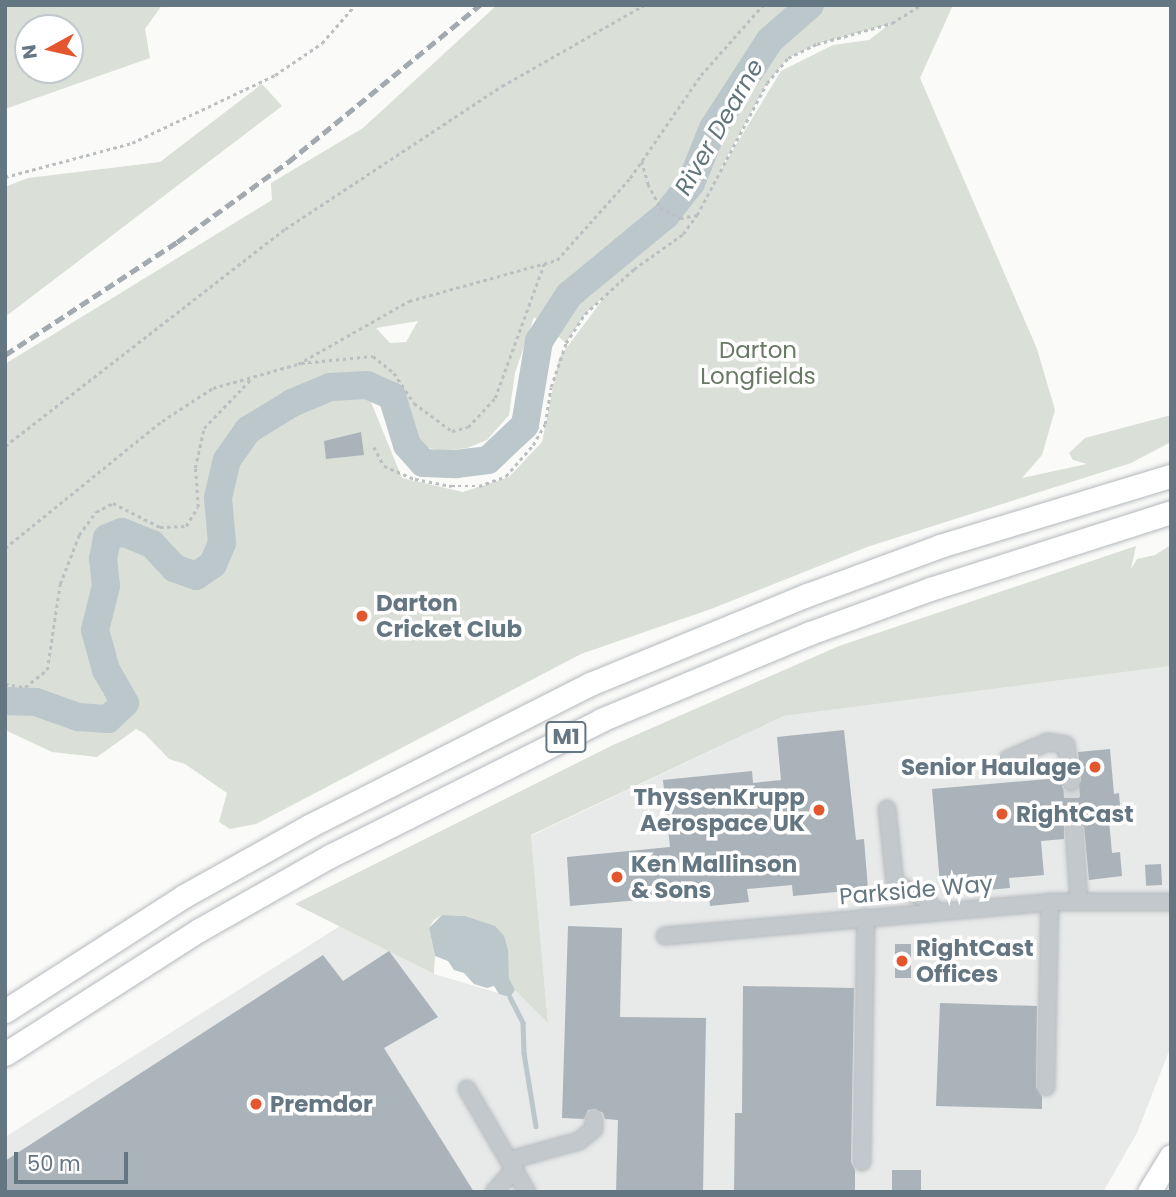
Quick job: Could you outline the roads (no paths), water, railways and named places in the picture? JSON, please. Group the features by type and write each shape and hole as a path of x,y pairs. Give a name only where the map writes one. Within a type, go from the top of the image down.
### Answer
{"highway":[{"name":"M1","path":"5,1011 184,896 298,832 590,684 807,595 940,546 1171,476"},
{"name":"M1","path":"5,1054 199,930 330,856 601,720 810,633 918,593 1171,512"},
{"path":"1149,1192 1171,1156"}],"lane":[{"path":"1008,759 1048,742 1066,745 1071,782"},
{"path":"887,809 895,883 925,899 934,910"},
{"path":"1074,828 1079,902"},
{"path":"1046,1087 1050,902"},
{"name":"Parkside Way","path":"665,936 934,910 1050,902 1171,902"},
{"path":"862,1162 866,917"},
{"path":"467,1089 527,1192"},
{"path":"494,1192 512,1164 579,1141 594,1129 594,1119"}],"waterway":[{"name":"River Dearne","path":"5,701 36,702 78,717 108,719 125,703 106,670 95,630 106,586 103,559 107,538 122,532 152,544 174,568 196,576 213,564 222,543 218,498 227,460 248,430 292,403 330,387 367,385 392,396 407,445 423,463 456,464 488,460 525,425 539,341 569,295 666,215 691,183 713,128 770,40 810,5"},
{"path":"510,997 523,1023 524,1053 536,1126"}],"tunnel":[{"path":"1071,782 1074,828"}],"railway":[{"path":"5,355 177,242 288,162 480,5"}],"place":[{"name":"Darton Cricket Club","path":"362,616"},
{"name":"Senior Haulage","path":"1095,767"},
{"name":"ThyssenKrupp Aerospace UK","path":"819,810"},
{"name":"RightCast","path":"1002,814"},
{"name":"Ken Mallinson & Sons","path":"617,877"},
{"name":"RightCast Offices","path":"902,961"},
{"name":"Premdor","path":"256,1104"}],"park label":[{"name":"Darton Longfields","path":"758,363"}]}
